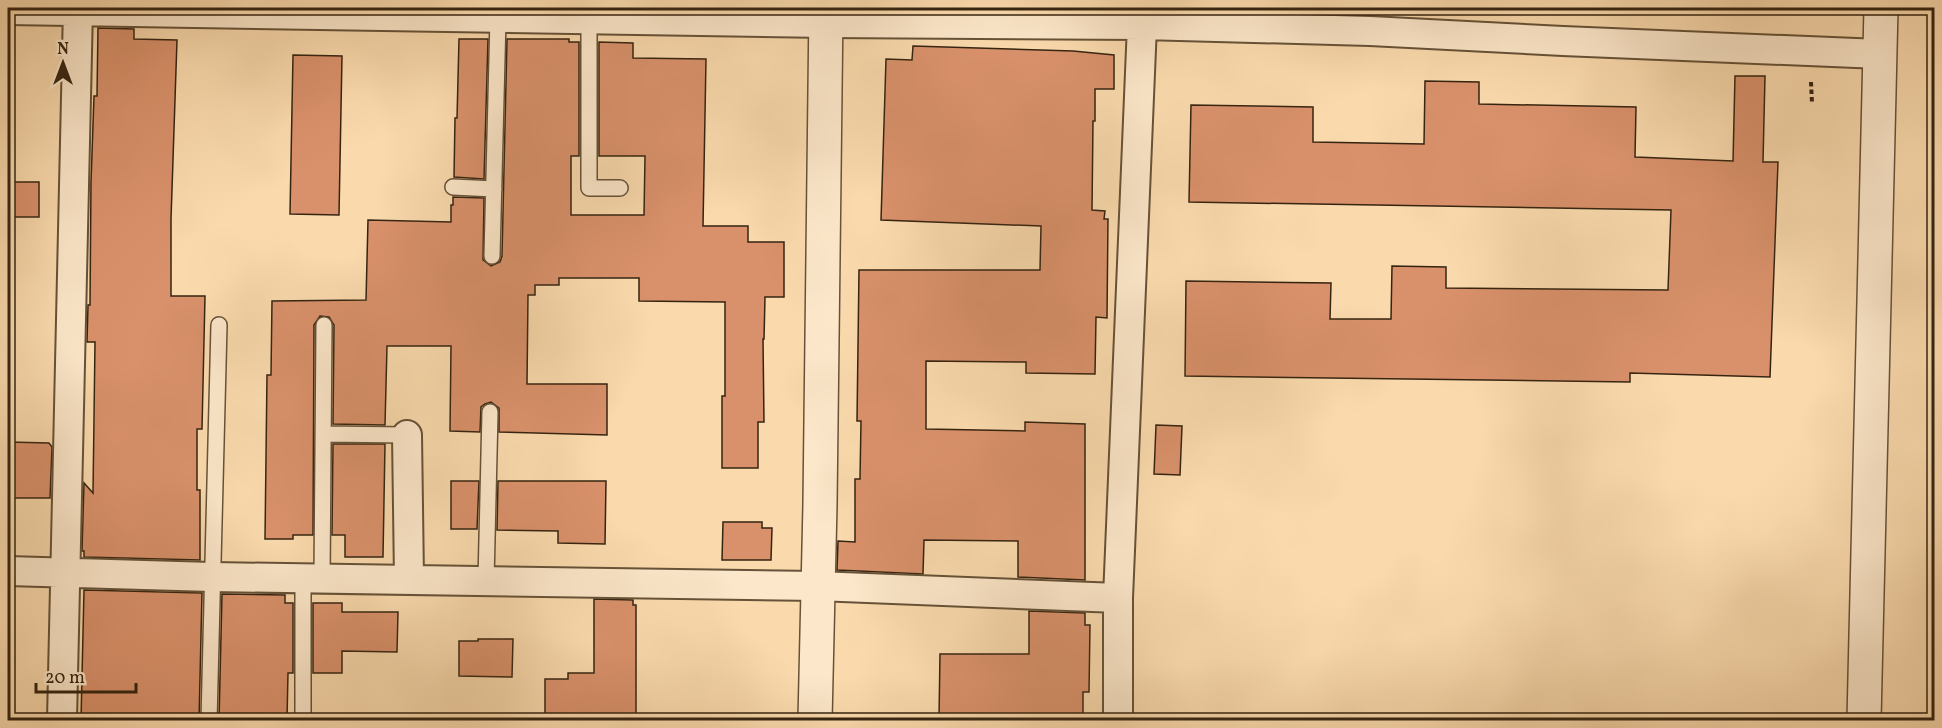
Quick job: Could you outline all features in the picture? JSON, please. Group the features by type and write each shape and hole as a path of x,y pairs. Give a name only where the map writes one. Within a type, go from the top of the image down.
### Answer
{"street":[{"path":"1864,720 1881,8"},
{"path":"62,720 78,9"},
{"path":"8,10 463,12 498,18 589,19 628,14 826,15 1370,31 1880,54"},
{"path":"815,720 826,15"},
{"path":"1118,720 1118,598 1142,25"},
{"path":"407,435 410,579"},
{"path":"8,571 212,577 817,586 1118,598"}],"lane":[{"path":"492,256 498,18"},
{"path":"589,19 589,188 620,188"},
{"path":"453,187 494,189"},
{"path":"209,720 219,325"},
{"path":"303,720 323,434 324,325"},
{"path":"486,581 490,412"},
{"path":"323,434 407,435"}],"building":[{"path":"98,28 134,29 134,39 177,40 171,219 171,296 205,296 202,429 197,429 200,560 84,557 84,551 82,551 84,483 93,493 95,342 87,342"},
{"path":"459,39 488,39 484,179 454,177"},
{"path":"507,39 569,39 569,42 579,42 579,156 571,156 571,215 644,215 645,156 599,156 599,42 633,43 633,58 706,59 703,226 748,226 748,242 784,242 784,297 765,297 764,422 758,422 758,468 722,468 725,302 639,301 639,278 559,278 559,285 535,285 535,295 528,295 527,384 607,384 607,435 499,432 499,408 491,402 481,407 480,432 450,431 451,346 387,346 385,425 333,424 334,325 329,317 320,316 314,325 313,535 293,535 293,539 265,539 267,375 271,375 272,301 366,300 368,220 451,222 453,197 484,198 483,260 491,266 500,262 502,256"},
{"path":"913,46 1073,51 1114,55 1114,89 1095,89 1095,121 1093,121 1092,210 1105,211 1104,219 1108,219 1107,318 1096,317 1095,374 1026,373 1026,362 926,361 926,429 1025,431 1025,422 1085,424 1085,580 1018,577 1018,541 924,540 923,574 837,570 838,541 855,542 855,479 860,479 861,421 857,421 859,270 1040,270 1041,226 881,220 886,59 912,60"},
{"path":"293,55 342,56 339,215 290,214"},
{"path":"1735,76 1765,76 1763,162 1778,162 1770,377 1630,373 1630,382 1185,376 1186,281 1331,283 1330,319 1391,319 1392,266 1446,267 1446,288 1668,290 1671,210 1189,202 1191,105 1313,107 1313,142 1424,144 1425,81 1479,82 1479,104 1636,107 1635,157 1733,161"},
{"path":"8,182 39,182 39,217 8,217"},
{"path":"1156,425 1182,426 1180,475 1154,474"},
{"path":"8,442 49,443 52,447 50,498 8,498"},
{"path":"333,444 385,444 383,557 345,557 345,535 332,535"},
{"path":"451,481 479,481 477,529 451,529"},
{"path":"498,481 606,481 605,544 558,543 558,531 497,530"},
{"path":"723,522 762,522 762,528 772,528 771,560 722,560"},
{"path":"84,590 202,593 199,720 81,720"},
{"path":"222,594 285,595 285,603 293,603 293,673 288,673 287,720 219,720"},
{"path":"594,599 633,600 633,605 636,605 636,720 545,720 545,679 568,679 568,673 594,673"},
{"path":"313,603 342,603 342,612 398,612 397,652 342,651 342,673 313,673"},
{"path":"1029,611 1085,613 1085,625 1090,625 1089,692 1083,692 1083,720 939,720 940,654 1029,654"},
{"path":"478,639 513,639 512,677 459,676 459,641 478,641"}]}
